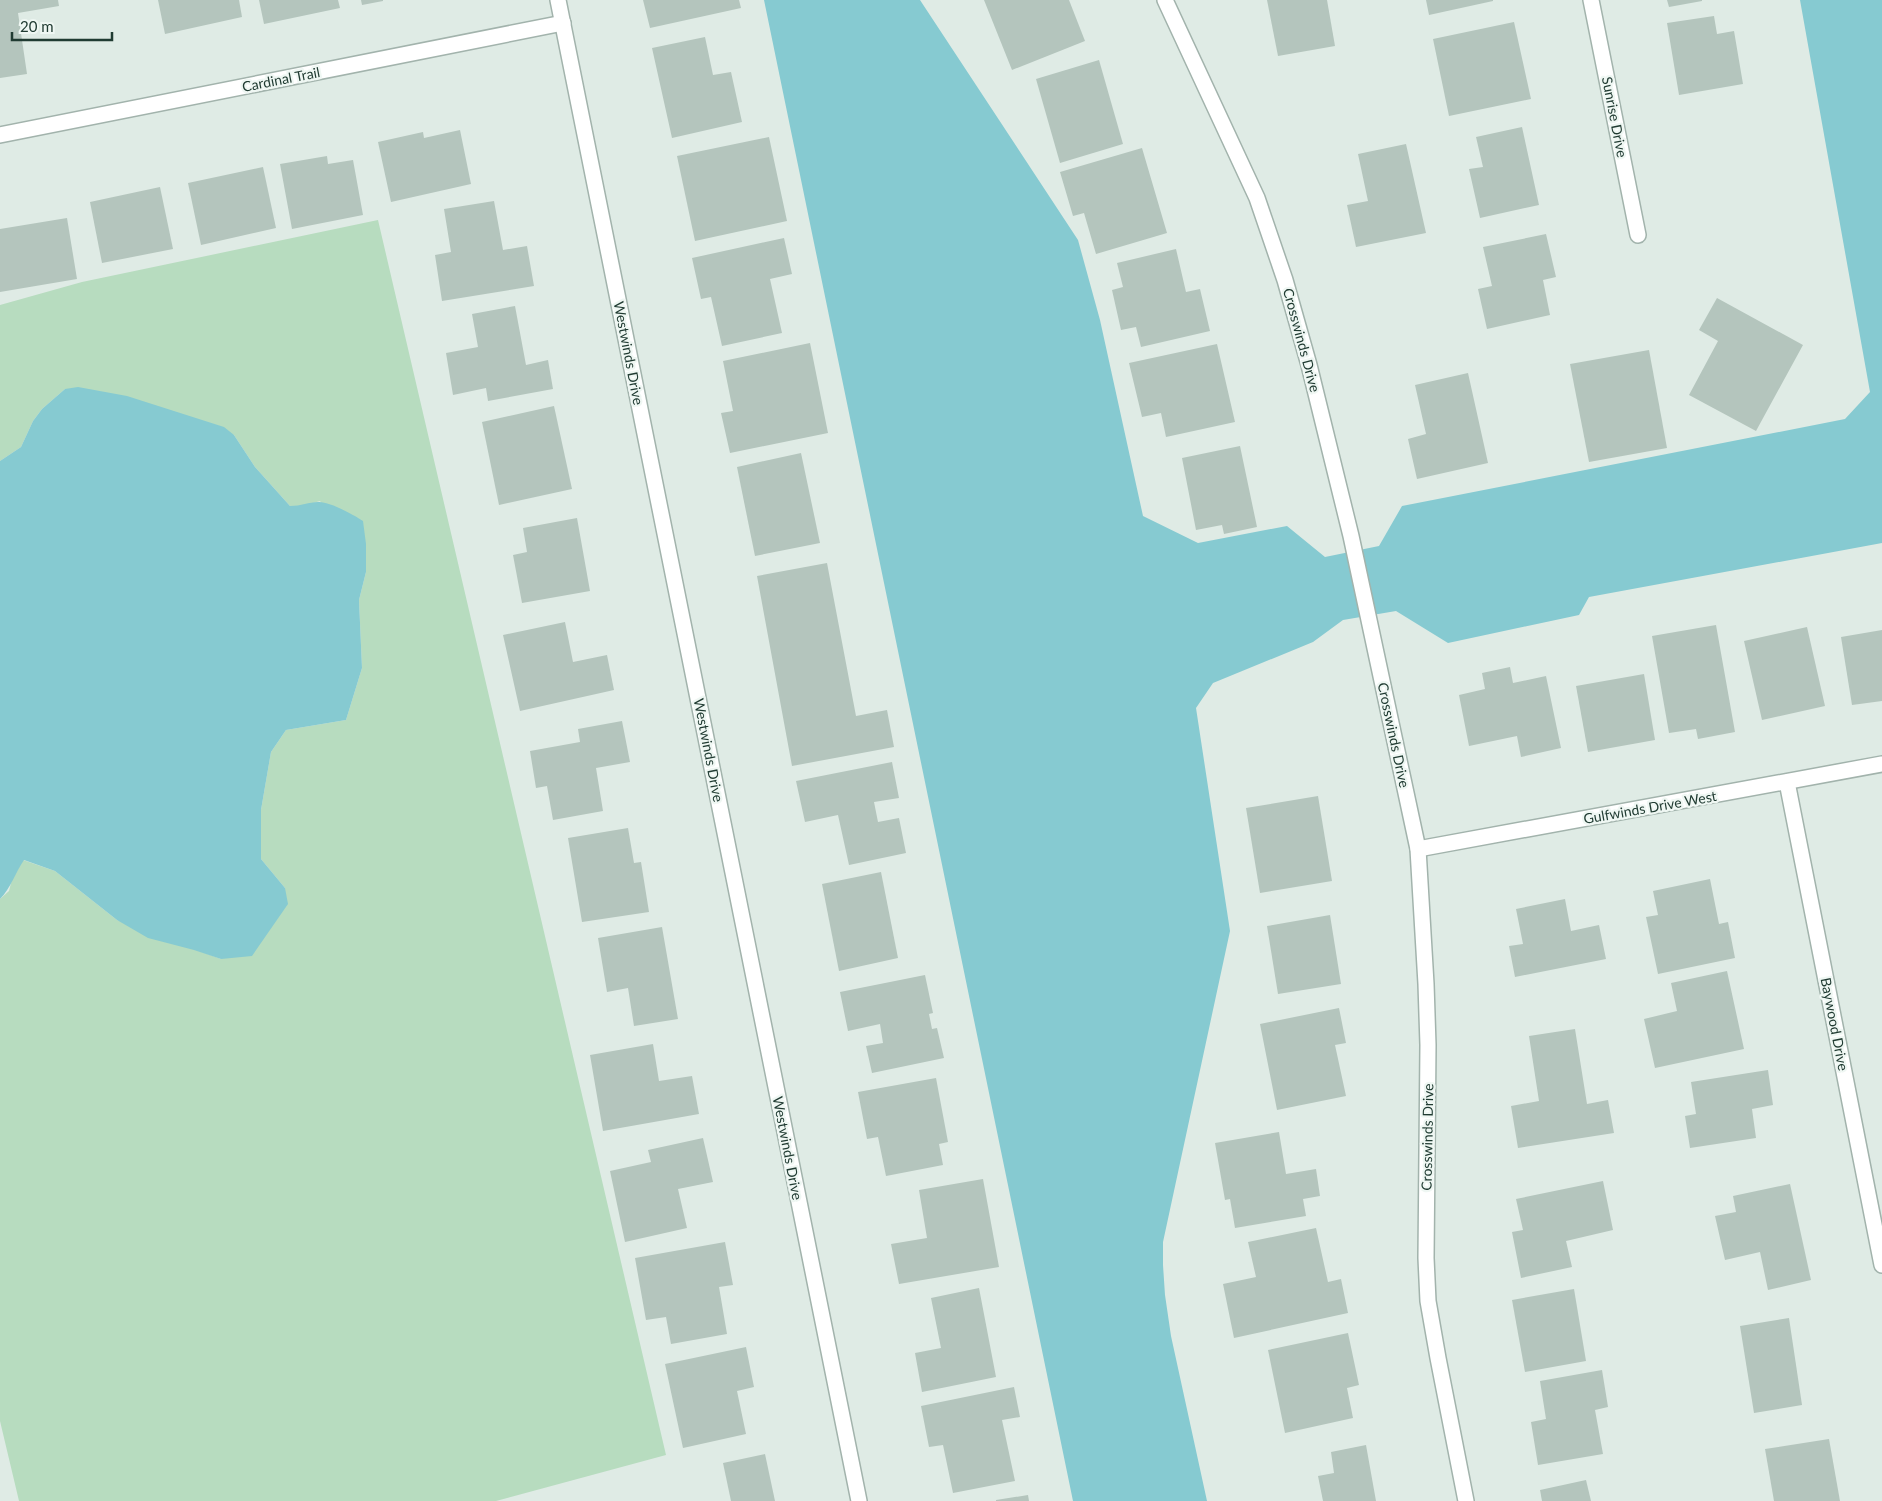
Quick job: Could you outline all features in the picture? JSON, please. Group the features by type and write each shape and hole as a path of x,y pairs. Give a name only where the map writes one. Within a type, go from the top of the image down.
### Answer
{"street":[{"name":"Westwinds Drive","path":"558,0 859,1501"},
{"name":"Crosswinds Drive","path":"1165,0 1257,198 1273,240 1310,365 1351,536 1418,849 1428,1045 1426,1258 1428,1301 1466,1501"},
{"name":"Sunrise Drive","path":"1591,0 1638,235"},
{"name":"Cardinal Trail","path":"0,135 563,23"},
{"name":"Gulfwinds Drive West","path":"1418,849 1882,764"},
{"name":"Baywood Drive","path":"1787,782 1882,1265"}],"green space":[{"path":"378,220 666,1455 496,1501 19,1501 0,1421 0,899 9,891 12,879 23,860 55,871 117,920 221,959 285,888 261,859 261,810 271,752 286,730 346,720 362,668 359,600 366,572 320,501 303,506 290,506 255,467 234,435 65,389 42,409 33,421 21,447 0,461 0,305 82,282"}],"water":[{"path":"764,0 920,0 1078,240 1100,320 1143,516 1198,543 1287,526 1325,557 1379,546 1402,506 1845,419 1870,392 1800,0 1882,0 1882,543 1589,597 1579,615 1448,643 1396,611 1343,620 1313,642 1213,683 1196,708 1230,931 1163,1242 1163,1265 1171,1336 1207,1501 1073,1501"},
{"path":"78,387 127,396 224,427 234,435 255,467 290,506 323,502 354,515 363,521 366,544 366,572 359,600 362,668 346,720 286,730 271,752 261,810 261,859 285,888 288,904 252,956 221,959 148,938 117,920 55,871 24,860 0,899 0,461 21,447 33,421 42,409 65,389"}],"building":[{"path":"0,0 58,0 59,6 18,13 27,74 0,78"},
{"path":"158,0 239,0 242,17 165,34"},
{"path":"259,0 338,0 340,8 264,24"},
{"path":"361,0 383,0 383,1 362,5"},
{"path":"643,0 739,0 741,8 650,28"},
{"path":"984,0 1069,0 1085,41 1012,70"},
{"path":"1267,0 1327,0 1335,46 1278,56"},
{"path":"1426,0 1493,0 1493,1 1429,15"},
{"path":"1667,0 1702,0 1702,1 1669,7"},
{"path":"1714,16 1717,34 1734,31 1743,84 1679,95 1667,23"},
{"path":"1514,22 1531,99 1449,116 1433,39"},
{"path":"705,37 713,75 731,72 742,122 672,138 652,48"},
{"path":"1099,60 1123,144 1060,163 1036,79"},
{"path":"1522,127 1539,205 1480,218 1469,169 1483,167 1476,137"},
{"path":"460,130 471,184 391,202 378,142 423,132 424,138"},
{"path":"769,137 787,221 695,241 677,156"},
{"path":"1406,144 1426,233 1356,247 1347,205 1368,201 1358,154"},
{"path":"1142,148 1167,233 1096,254 1084,213 1073,216 1060,172"},
{"path":"327,156 328,164 353,160 363,215 292,229 280,164"},
{"path":"263,167 276,228 201,245 188,183"},
{"path":"160,187 173,249 102,263 90,202"},
{"path":"494,201 503,250 527,246 534,286 442,301 435,255 451,252 444,209"},
{"path":"67,218 77,279 0,292 0,229"},
{"path":"1546,234 1556,277 1543,280 1550,315 1487,329 1478,289 1492,286 1483,247"},
{"path":"784,238 792,274 770,279 782,333 722,346 711,297 701,299 692,258"},
{"path":"1176,249 1186,292 1200,289 1210,331 1141,347 1136,327 1121,330 1112,290 1123,287 1117,263"},
{"path":"1717,298 1803,345 1756,431 1689,395 1718,341 1699,330"},
{"path":"515,306 526,365 548,360 553,389 488,401 486,388 453,395 446,353 478,347 472,314"},
{"path":"810,343 828,433 730,453 721,413 733,411 723,361"},
{"path":"1217,344 1235,422 1166,437 1161,413 1142,417 1129,363"},
{"path":"1649,350 1667,448 1589,462 1570,364"},
{"path":"1468,373 1488,463 1417,479 1408,439 1426,434 1415,385"},
{"path":"554,406 572,489 499,505 482,422"},
{"path":"1240,446 1257,527 1224,534 1222,525 1196,530 1182,458"},
{"path":"801,453 820,543 755,556 737,467"},
{"path":"577,518 590,591 522,603 513,555 527,552 523,528"},
{"path":"827,563 856,716 887,710 894,747 792,766 757,576"},
{"path":"565,622 573,662 607,655 614,690 520,711 503,635"},
{"path":"1716,625 1735,732 1698,739 1696,729 1669,733 1652,636"},
{"path":"1807,627 1825,706 1762,720 1744,641"},
{"path":"1882,630 1882,701 1852,705 1841,637"},
{"path":"1510,667 1513,683 1546,676 1561,748 1521,757 1517,736 1469,746 1459,695 1485,689 1482,673"},
{"path":"1644,674 1655,740 1588,752 1576,686"},
{"path":"622,721 630,762 596,768 603,811 553,820 547,786 536,788 530,751 580,742 578,729"},
{"path":"892,762 899,798 874,802 878,822 899,818 906,853 849,865 838,815 805,822 796,781"},
{"path":"1318,796 1332,881 1260,893 1246,808"},
{"path":"628,828 634,863 641,862 649,912 582,922 568,838"},
{"path":"881,872 898,958 839,971 822,884"},
{"path":"1710,879 1719,924 1728,922 1735,958 1658,974 1646,917 1658,915 1653,891"},
{"path":"1565,899 1571,931 1599,925 1606,959 1515,977 1509,946 1523,944 1516,909"},
{"path":"1330,915 1341,984 1278,994 1267,926"},
{"path":"662,927 678,1019 634,1026 628,988 607,992 598,938"},
{"path":"1727,971 1744,1049 1655,1068 1644,1019 1677,1011 1671,983"},
{"path":"925,975 933,1013 929,1014 932,1029 937,1028 944,1058 872,1073 866,1046 883,1043 880,1024 848,1031 840,992"},
{"path":"1339,1008 1346,1043 1335,1045 1346,1096 1277,1110 1260,1024"},
{"path":"1575,1029 1587,1104 1608,1100 1614,1133 1518,1148 1511,1106 1539,1101 1529,1036"},
{"path":"653,1044 659,1081 692,1076 699,1114 603,1131 590,1055"},
{"path":"1768,1070 1773,1105 1752,1109 1756,1138 1690,1148 1685,1116 1696,1114 1691,1082"},
{"path":"936,1078 948,1142 939,1144 943,1165 886,1176 878,1137 867,1139 858,1092"},
{"path":"1279,1132 1286,1174 1316,1169 1320,1196 1303,1199 1306,1216 1235,1228 1230,1199 1225,1200 1215,1143"},
{"path":"703,1138 713,1182 678,1189 687,1228 625,1242 610,1171 651,1162 648,1150"},
{"path":"983,1179 999,1267 899,1284 891,1244 927,1238 919,1190"},
{"path":"1603,1181 1613,1230 1566,1241 1572,1267 1521,1278 1512,1232 1523,1230 1516,1199"},
{"path":"1790,1184 1811,1280 1768,1290 1760,1252 1725,1260 1715,1216 1736,1212 1733,1196"},
{"path":"1316,1228 1328,1282 1341,1279 1348,1313 1234,1338 1223,1284 1256,1277 1248,1242"},
{"path":"725,1242 733,1285 719,1287 727,1334 671,1344 666,1317 646,1320 635,1258"},
{"path":"979,1288 996,1377 922,1392 915,1353 941,1348 931,1298"},
{"path":"1574,1289 1586,1361 1525,1372 1512,1300"},
{"path":"1789,1318 1802,1405 1754,1413 1740,1326"},
{"path":"1348,1333 1359,1385 1347,1388 1353,1418 1285,1433 1268,1350"},
{"path":"746,1347 754,1387 737,1391 746,1434 683,1448 665,1364"},
{"path":"1602,1370 1608,1407 1595,1410 1603,1454 1538,1465 1531,1422 1546,1419 1540,1381"},
{"path":"1014,1387 1020,1417 1002,1420 1015,1481 953,1493 943,1445 929,1447 921,1406"},
{"path":"1829,1439 1840,1501 1774,1501 1765,1449"},
{"path":"1366,1445 1376,1501 1323,1501 1318,1476 1334,1473 1331,1452"},
{"path":"765,1454 775,1501 731,1501 723,1463"},
{"path":"1586,1480 1591,1501 1542,1501 1540,1490"},
{"path":"1028,1495 1029,1501 996,1501 996,1500"}]}
